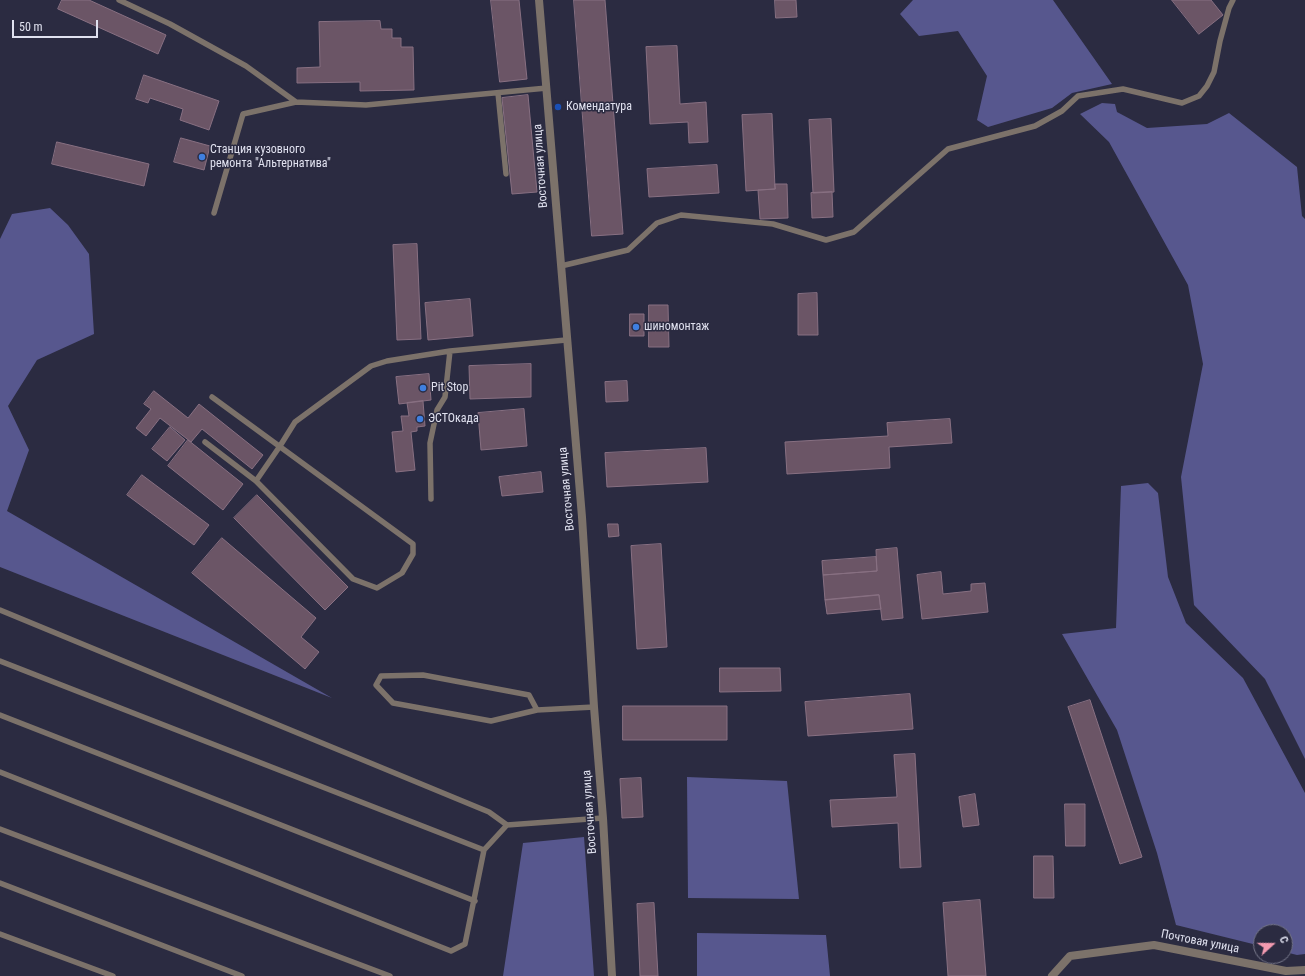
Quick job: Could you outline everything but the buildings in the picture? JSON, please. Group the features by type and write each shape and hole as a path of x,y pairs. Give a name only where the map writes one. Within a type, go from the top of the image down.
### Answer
{"street":[{"name":"Восточная улица","path":"539,0 566,340 582,517 594,707 603,818 612,976"},
{"name":"Почтовая улица","path":"1052,976 1070,956 1154,946 1286,971 1305,970"}],"lane":[{"path":"118,0 170,24 246,66 296,102"},
{"path":"561,266 628,250 657,222 681,215 773,224 826,240 854,232 948,149 1035,126 1062,111 1078,96 1123,89 1182,103 1199,96 1207,86 1214,72 1220,41 1229,8 1233,0"},
{"path":"214,213 243,114 296,102 366,105 547,88"},
{"path":"498,93 506,174"},
{"path":"256,481 295,422 372,366 387,361 450,350 566,340"},
{"path":"431,499 430,443 437,410 445,397 450,350"},
{"path":"205,442 256,481 353,579 377,588 402,573 413,554 413,544 212,397"},
{"path":"0,610 489,812 507,825 603,818"},
{"path":"0,662 484,850"},
{"path":"537,710 529,696 423,675 381,676 376,685 393,703 491,721 537,710 594,707"},
{"path":"0,715 475,901"},
{"path":"0,772 451,951 465,944 475,901 484,850 507,825"},
{"path":"0,829 390,976"},
{"path":"0,883 242,976"},
{"path":"0,934 113,976"}],"shaded area":[{"path":"913,0 1053,0 1112,84 1072,93 1052,108 988,127 977,120 987,76 958,31 919,36 900,14"},
{"path":"1102,103 1115,104 1117,112 1147,128 1207,124 1229,113 1297,167 1302,216 1305,219 1305,759 1265,679 1194,605 1181,477 1203,364 1188,285 1109,142 1080,114"},
{"path":"50,208 68,225 89,254 94,334 37,360 8,406 29,450 7,511 332,698 0,567 0,239 12,214"},
{"path":"1148,483 1158,493 1168,577 1186,623 1243,678 1305,793 1305,954 1293,954 1293,924 1253,924 1253,944 1176,925 1157,853 1117,730 1062,634 1116,628 1121,486"},
{"path":"687,777 787,781 799,899 688,898"},
{"path":"584,837 594,976 503,976 523,843"},
{"path":"697,933 826,935 830,976 697,976"}],"place":[{"name":"Комендатура","path":"558,107"},
{"name":"Станция кузовного ремонта \"Альтернатива\"","path":"202,157"},
{"name":"шиномонтаж","path":"636,327"},
{"name":"Pit Stop","path":"423,388"},
{"name":"ЭСТОкада","path":"420,419"}]}
